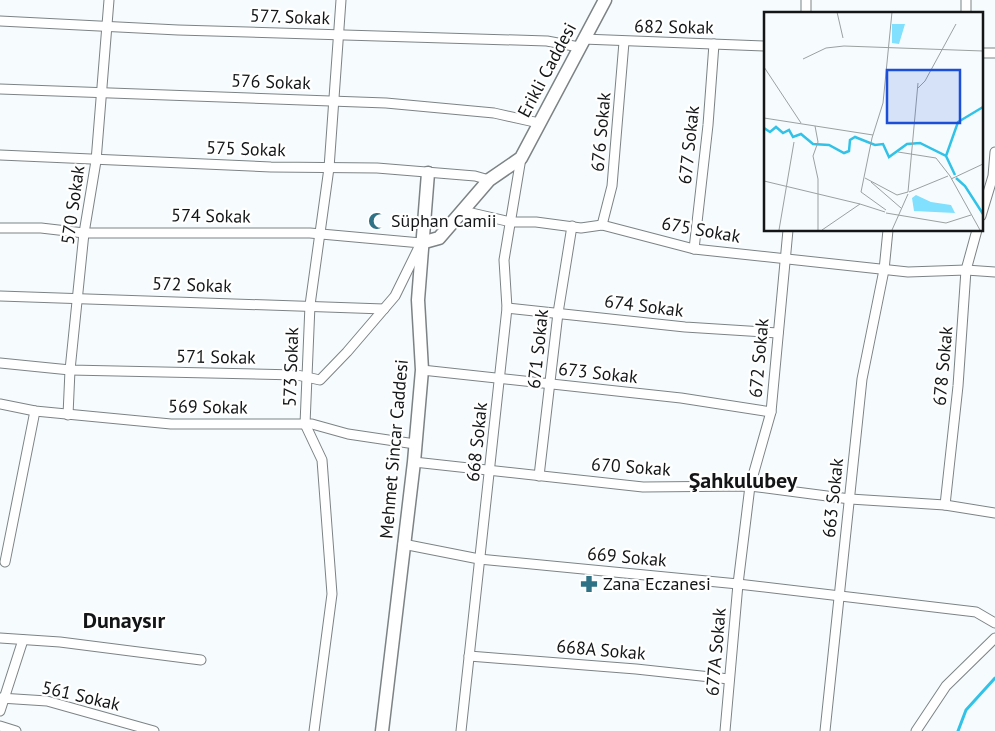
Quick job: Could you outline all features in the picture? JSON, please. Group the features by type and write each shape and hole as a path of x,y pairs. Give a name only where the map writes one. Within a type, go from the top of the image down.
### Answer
{"street":[{"name":"570 Sokak","path":"68,415 70,370 84,233 96,161 109,0"},
{"name":"573 Sokak","path":"314,731 332,594 322,460 305,424 310,305 329,168 341,0"},
{"name":"Erikli Caddesi","path":"521,158 605,0"},
{"name":"577. Sokak","path":"0,21 581,43"},
{"name":"682 Sokak","path":"581,43 624,42 764,46"},
{"name":"676 Sokak","path":"602,225 612,186 624,42"},
{"name":"677 Sokak","path":"694,249 709,116 714,44"},
{"path":"982,53 995,53"},
{"name":"576 Sokak","path":"0,89 100,94 335,100 494,113 539,123"},
{"path":"982,213 993,176 995,152"},
{"name":"575 Sokak","path":"0,155 96,161 376,168 476,176 489,180"},
{"path":"421,243 439,238 489,180 521,158"},
{"name":"668 Sokak","path":"461,731 479,559 491,470 507,308 504,260 521,158"},
{"name":"Mehmet Sincar Caddesi","path":"382,731 414,462 422,370 418,300 428,173"},
{"name":"675 Sokak","path":"463,211 511,222 536,222 581,228 602,225 694,249 908,272 966,270 995,272"},
{"name":"671 Sokak","path":"538,476 551,385 558,313 572,226"},
{"name":"574 Sokak","path":"0,228 41,228 84,233 319,234 421,243"},
{"name":"672 Sokak","path":"750,486 771,412 788,231"},
{"name":"663 Sokak","path":"826,731 838,596 862,379 884,270 888,231"},
{"name":"678 Sokak","path":"945,505 958,386 966,270 977,231"},
{"name":"571 Sokak","path":"0,363 70,370 307,377 320,380 395,296 421,243"},
{"name":"572 Sokak","path":"0,296 384,309"},
{"name":"674 Sokak","path":"507,308 694,328 778,333"},
{"name":"673 Sokak","path":"422,370 499,380 681,398 771,412"},
{"name":"569 Sokak","path":"0,404 35,412 171,424 305,424 348,434 415,444"},
{"path":"5,562 35,412"},
{"name":"670 Sokak","path":"414,462 643,487 750,486 850,499 945,505 995,513"},
{"name":"677A Sokak","path":"725,731 738,584 750,486"},
{"name":"669 Sokak","path":"404,544 479,559 738,584 976,612 995,623"},
{"path":"0,638 60,642 201,660"},
{"path":"916,731 946,686 995,638"},
{"path":"0,711 23,640"},
{"name":"668A Sokak","path":"469,656 636,669 729,679"},
{"name":"561 Sokak","path":"3,698 46,702 154,731"},
{"path":"0,726 16,731"}],"waterway":[{"path":"958,731 966,710 995,678"}],"place":[{"name":"Süphan Camii","path":"377,221"},
{"name":"Zana Eczanesi","path":"589,584"}],"district":[{"name":"Şahkulubey","path":"743,480"},
{"name":"Dunaysır","path":"124,620"}]}
